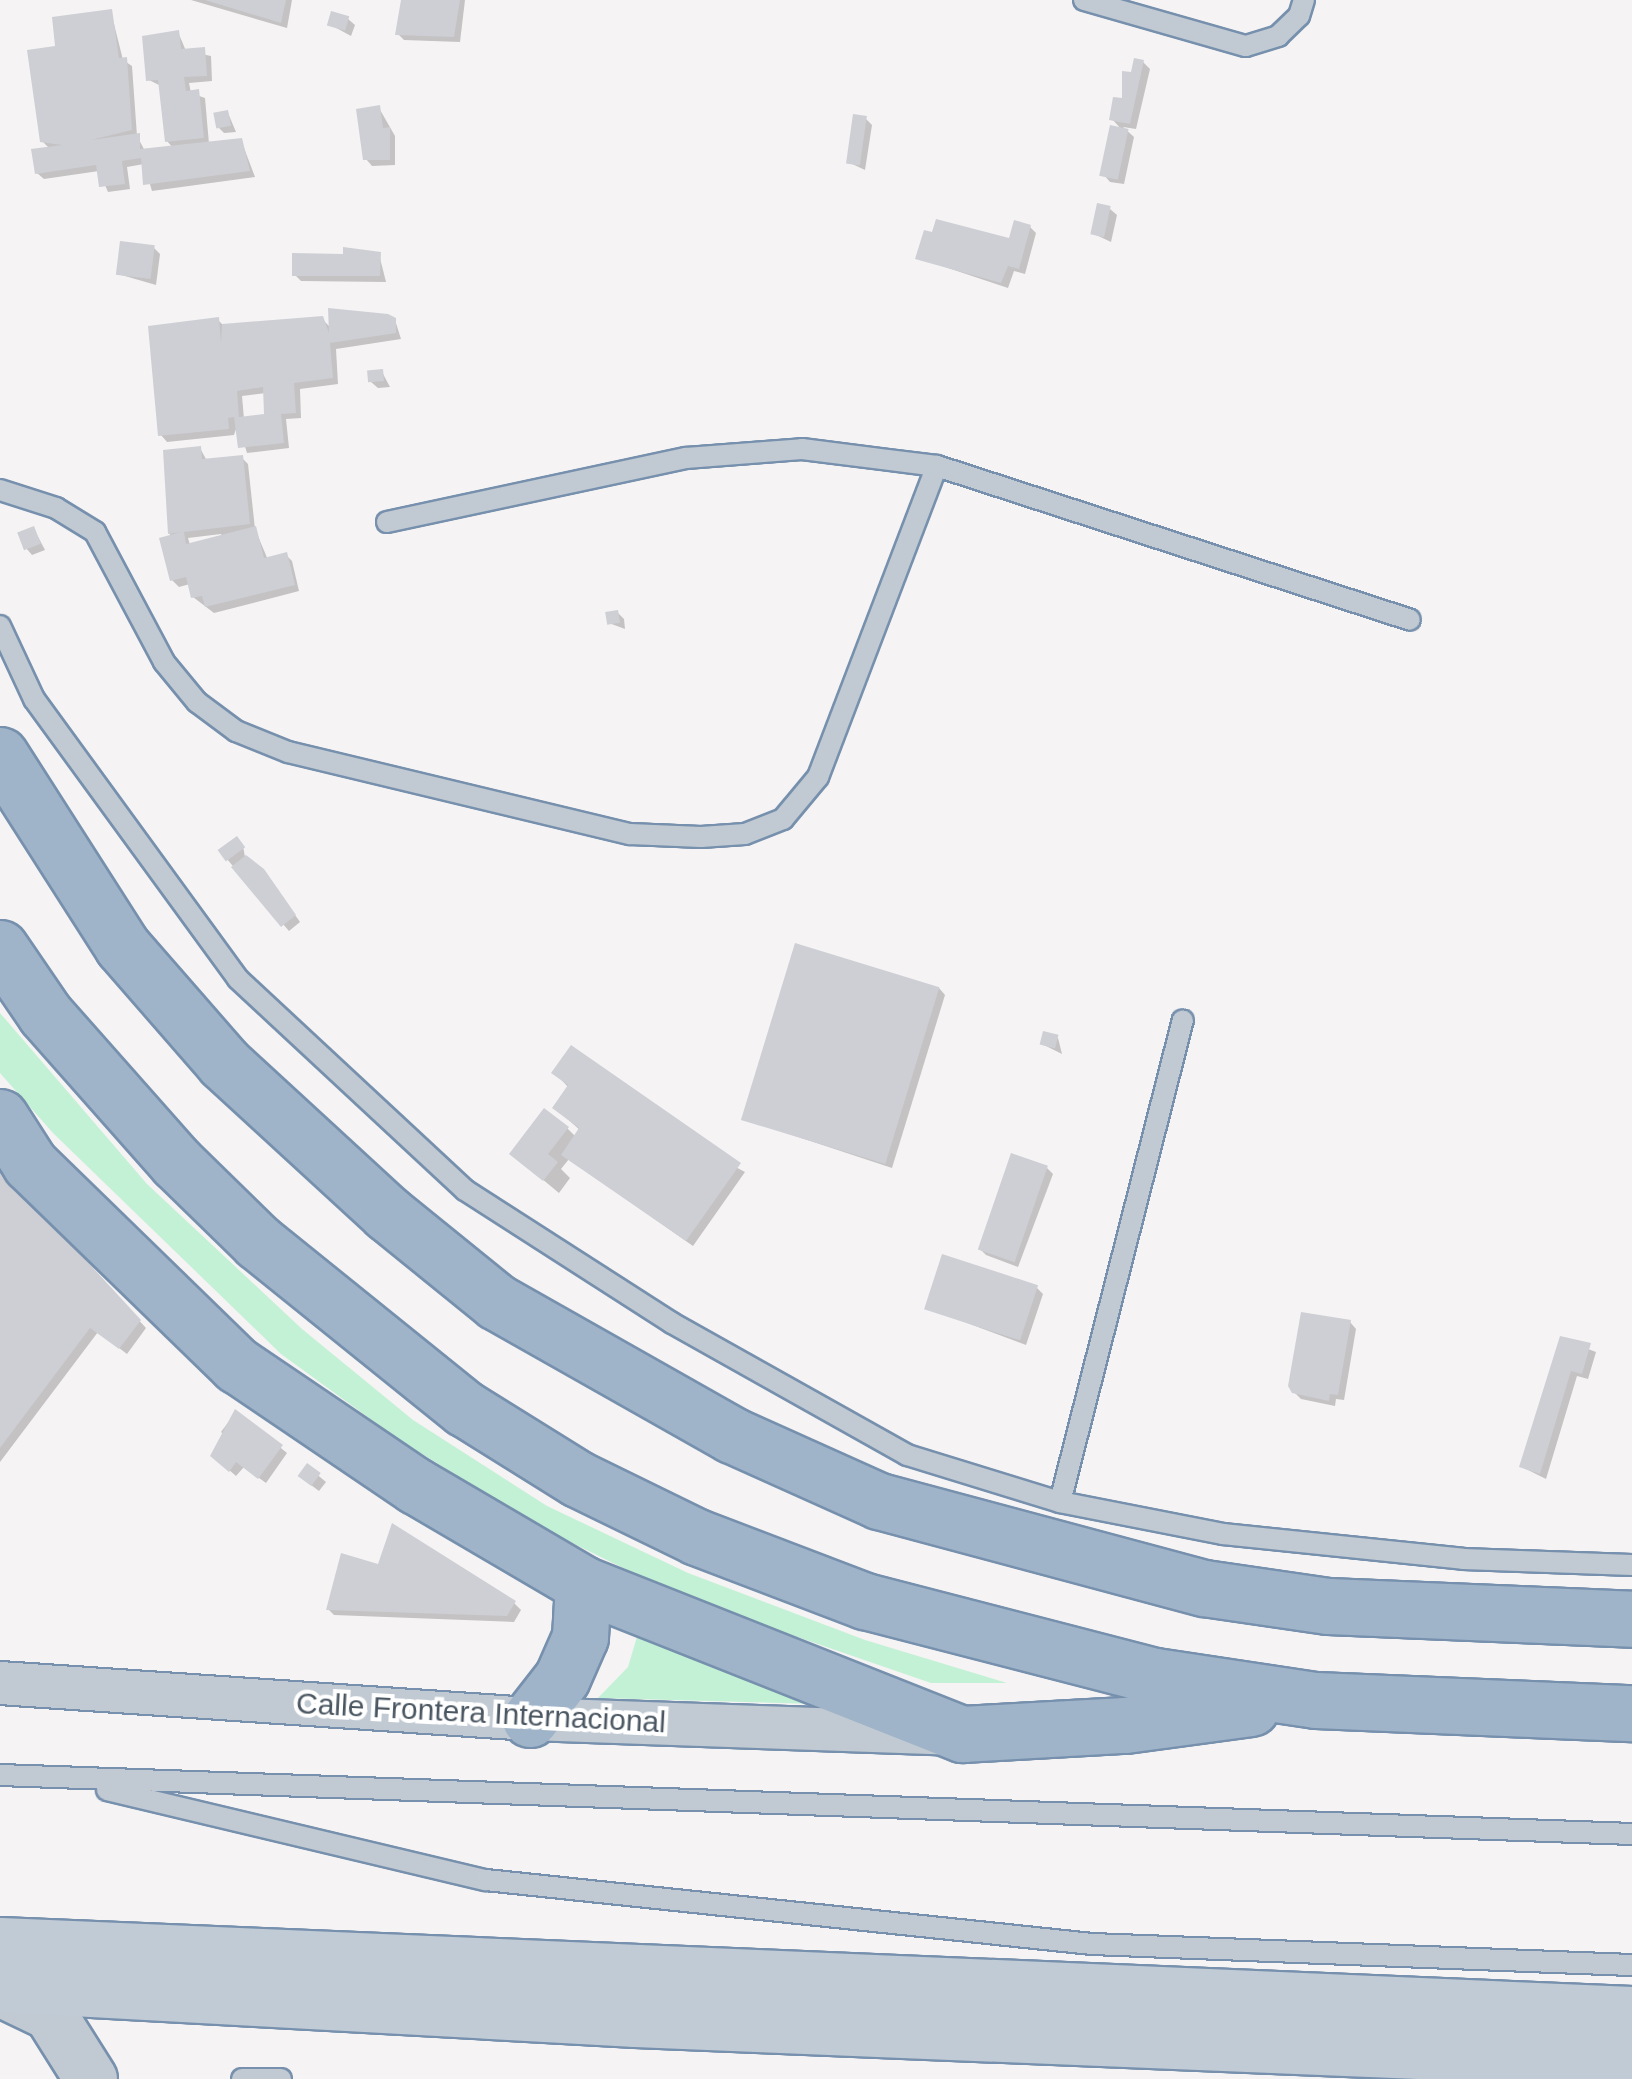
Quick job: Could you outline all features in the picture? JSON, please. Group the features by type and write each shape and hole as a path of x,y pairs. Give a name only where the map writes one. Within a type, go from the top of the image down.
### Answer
{"highway":[{"path":"0,755 122,946 265,1100 387,1214 497,1302 732,1436 880,1501 1204,1588 1328,1606 1632,1618"},
{"path":"0,948 69,1041 177,1163 258,1242 464,1408 578,1478 697,1538 866,1601 1155,1676 1316,1700 1632,1713"},
{"path":"0,1117 30,1164 237,1364 416,1486 583,1584 962,1734 1125,1726 1316,1700"},
{"path":"530,1719 562,1678 580,1637 583,1584"}],"main road":[{"path":"0,1946 1632,2014"},
{"path":"0,1987 635,2019 1632,2060"}],"street":[{"name":"Calle Frontera Internacional","path":"0,1683 530,1719 962,1734"},
{"path":"0,1987 50,2014 91,2079"}],"lane":[{"path":"1084,0 1246,46 1278,36 1300,16 1304,0"},
{"path":"387,522 686,458 802,449 937,466 1410,620"},
{"path":"0,490 56,508 95,532 164,662 197,702 236,730 288,752 630,834 701,836 744,834 783,819 818,776 937,466"},
{"path":"0,626 34,698 238,979 465,1190 672,1323 907,1455 1060,1502 1223,1534 1463,1559 1632,1565"},
{"path":"1060,1502 1183,1020"},
{"path":"0,1775 1632,1834"},
{"path":"61,1779 486,1880 1092,1944 1632,1965"},
{"path":"242,2079 281,2079"}],"green space":[{"path":"0,1013 147,1184 302,1329 413,1420 547,1506 688,1573 865,1640 1007,1683 931,1683 684,1598 538,1526 398,1439 281,1354 53,1133 0,1073"},
{"path":"642,1620 854,1705 598,1698 628,1667"}],"building":[{"path":"205,0 286,0 281,23"},
{"path":"401,0 460,0 454,37 395,35"},
{"path":"112,9 119,58 127,57 132,130 91,140 140,133 140,149 242,138 250,171 143,185 141,158 122,161 125,184 99,187 96,165 35,174 31,149 62,145 40,142 27,50 55,46 52,17"},
{"path":"331,11 349,16 345,31 327,25"},
{"path":"179,30 181,49 205,47 207,76 184,77 186,91 199,89 204,138 165,142 158,80 146,81 142,36"},
{"path":"1134,58 1144,60 1130,124 1109,120 1113,97 1122,98 1122,71 1131,72"},
{"path":"380,105 383,128 390,127 390,160 363,160 356,109"},
{"path":"228,110 231,126 216,129 213,113"},
{"path":"853,114 867,116 860,165 846,164"},
{"path":"1110,125 1129,129 1118,180 1099,176"},
{"path":"1097,203 1111,206 1104,237 1090,234"},
{"path":"936,219 1009,238 1014,220 1031,225 1019,269 1008,266 1001,283 915,259 924,230 932,232"},
{"path":"120,241 155,245 151,279 116,275"},
{"path":"343,247 381,252 380,276 292,276 292,253 343,254"},
{"path":"328,308 396,318 396,333 330,343 333,378 294,383 296,413 281,414 284,443 238,448 234,417 228,418 229,429 158,436 148,326 219,317 221,343 222,324 323,316 329,333","holes":["263,387 264,414 239,417 237,391"]},
{"path":"383,369 384,381 368,382 367,370"},
{"path":"201,446 202,459 243,455 250,524 184,532 186,544 256,526 264,558 287,552 295,585 205,607 202,596 191,598 186,577 170,581 159,538 181,532 168,534 163,450"},
{"path":"34,526 41,544 24,550 17,532"},
{"path":"618,610 620,623 607,625 605,612"},
{"path":"237,836 245,847 226,861 218,850"},
{"path":"246,855 264,869 296,915 281,927 231,867"},
{"path":"795,943 939,987 885,1164 741,1120"},
{"path":"1043,1031 1059,1035 1055,1048 1040,1045"},
{"path":"571,1045 741,1163 686,1241 561,1155 579,1128 552,1108 568,1085 551,1073"},
{"path":"544,1108 569,1127 548,1154 558,1162 543,1181 509,1154"},
{"path":"1011,1153 1048,1166 1015,1262 978,1249"},
{"path":"0,1167 141,1320 119,1349 90,1328 0,1448"},
{"path":"942,1254 1038,1285 1020,1340 924,1309"},
{"path":"1301,1312 1351,1320 1338,1395 1330,1394 1329,1401 1292,1393 1288,1386"},
{"path":"1560,1336 1591,1343 1582,1374 1571,1371 1540,1474 1519,1467"},
{"path":"235,1409 283,1445 258,1479 236,1462 229,1472 210,1456"},
{"path":"307,1463 321,1473 311,1486 298,1476"},
{"path":"392,1523 516,1601 507,1616 326,1610 341,1553 378,1564"}]}
